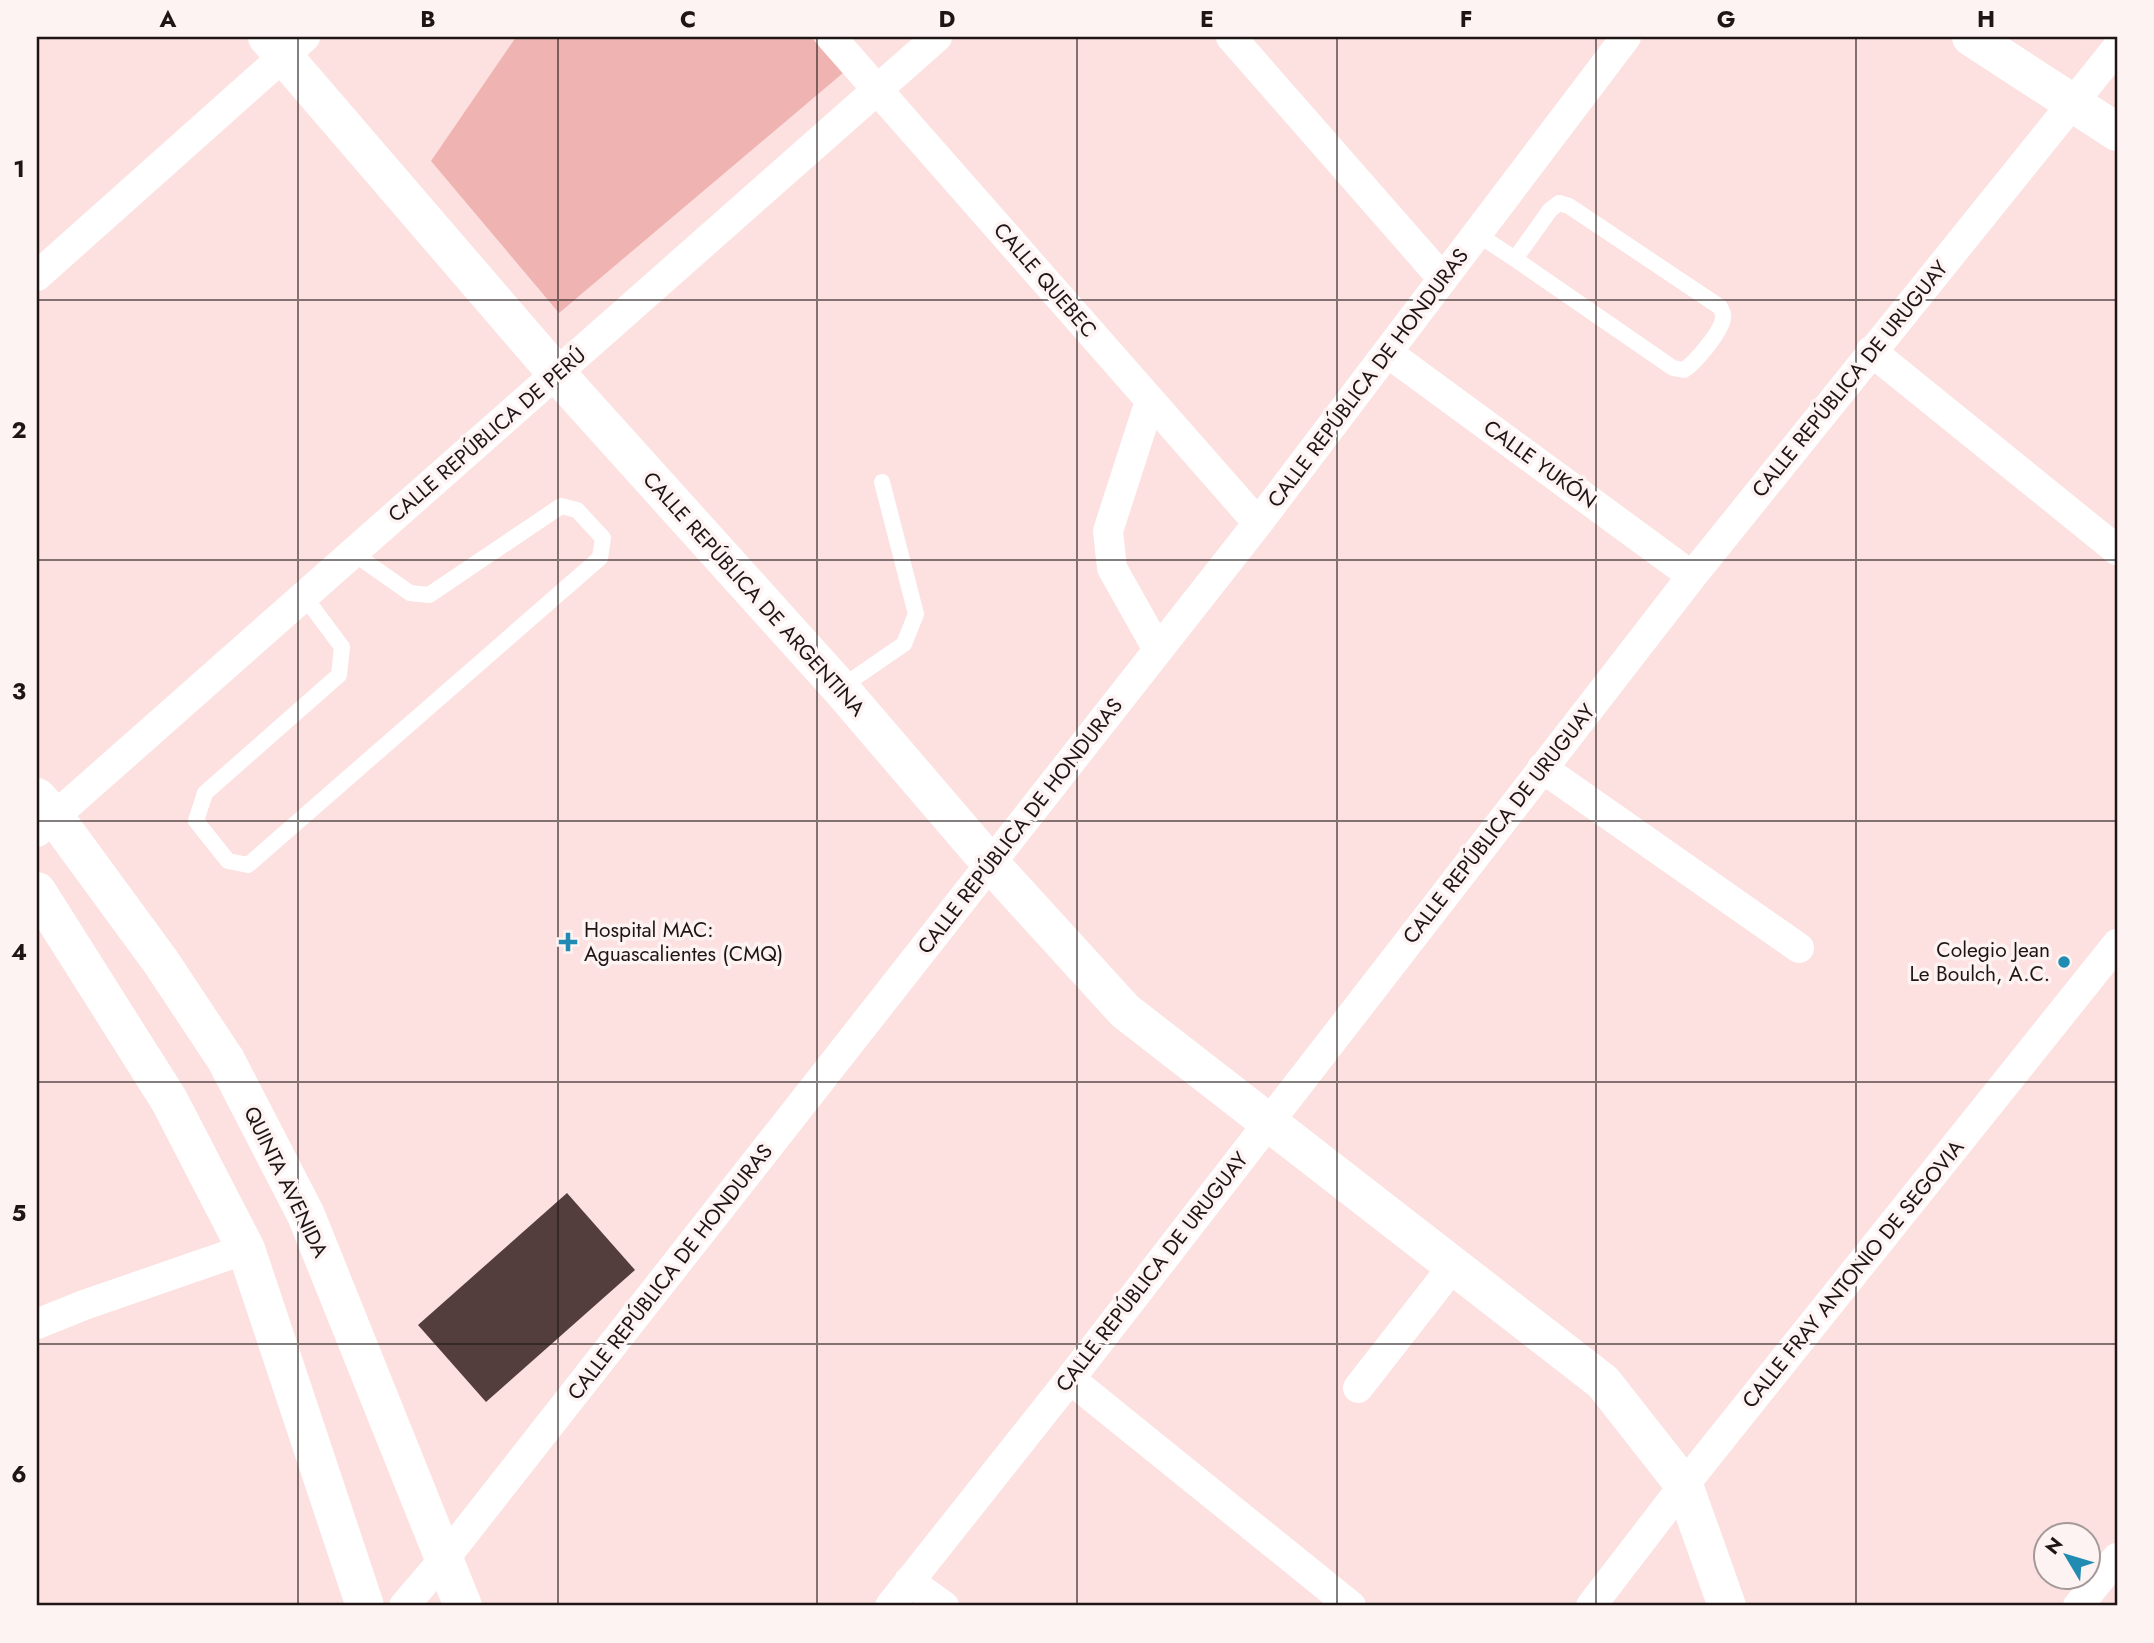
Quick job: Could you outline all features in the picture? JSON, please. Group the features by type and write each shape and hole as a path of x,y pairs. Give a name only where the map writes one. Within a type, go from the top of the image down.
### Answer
{"street":[{"name":"CALLE QUEBEC","path":"831,37 1258,523"},
{"name":"CALLE REPÚBLICA DE PERÚ","path":"43,815 354,553 937,37"},
{"path":"1231,37 1443,279"},
{"name":"CALLE REPÚBLICA DE HONDURAS","path":"404,1606 445,1558 1258,523 1626,37"},
{"path":"1971,37 2117,132"},
{"path":"37,276 285,43"},
{"name":"CALLE REPÚBLICA DE ARGENTINA","path":"285,43 557,374 840,688 990,863 1125,1011 1603,1382 1684,1485 1727,1606"},
{"name":"CALLE REPÚBLICA DE URUGUAY","path":"890,1606 1692,576 2117,48"},
{"path":"1871,351 2117,550"},
{"name":"CALLE YUKÓN","path":"1388,352 1692,576"},
{"path":"1150,401 1108,531 1112,568 1158,650"},
{"path":"1542,768 1799,948"},
{"name":"QUINTA AVENIDA","path":"43,815 161,962 226,1060 306,1215 463,1606"},
{"path":"37,891 169,1100 246,1249 365,1606"},
{"name":"CALLE FRAY ANTONIO DE SEGOVIA","path":"1591,1606 1684,1485 2117,944"},
{"path":"37,1324 246,1249"},
{"path":"1358,1388 1454,1265"},
{"path":"1070,1378 1351,1606"},
{"path":"2078,1606 2117,1558"},
{"path":"909,1581 944,1606"}],"lane":[{"path":"1477,234 1673,368 1684,370 1694,364 1722,324 1724,315 1720,307 1569,206 1559,203 1549,210 1516,260"},
{"path":"840,688 904,644 916,614 882,482"},
{"path":"304,596 342,648 339,675 205,793 196,821 228,860 248,865 600,558 603,538 577,510 561,506 429,595 410,593 354,553"}],"shaded area":[{"path":"516,37 811,37 843,73 559,313 431,161"}],"building":[{"path":"567,1193 635,1270 486,1402 418,1325"}],"place":[{"name":"Hospital MAC: Aguascalientes (CMQ)","path":"568,942"},
{"name":"Colegio Jean Le Boulch, A.C.","path":"2064,962"}]}
